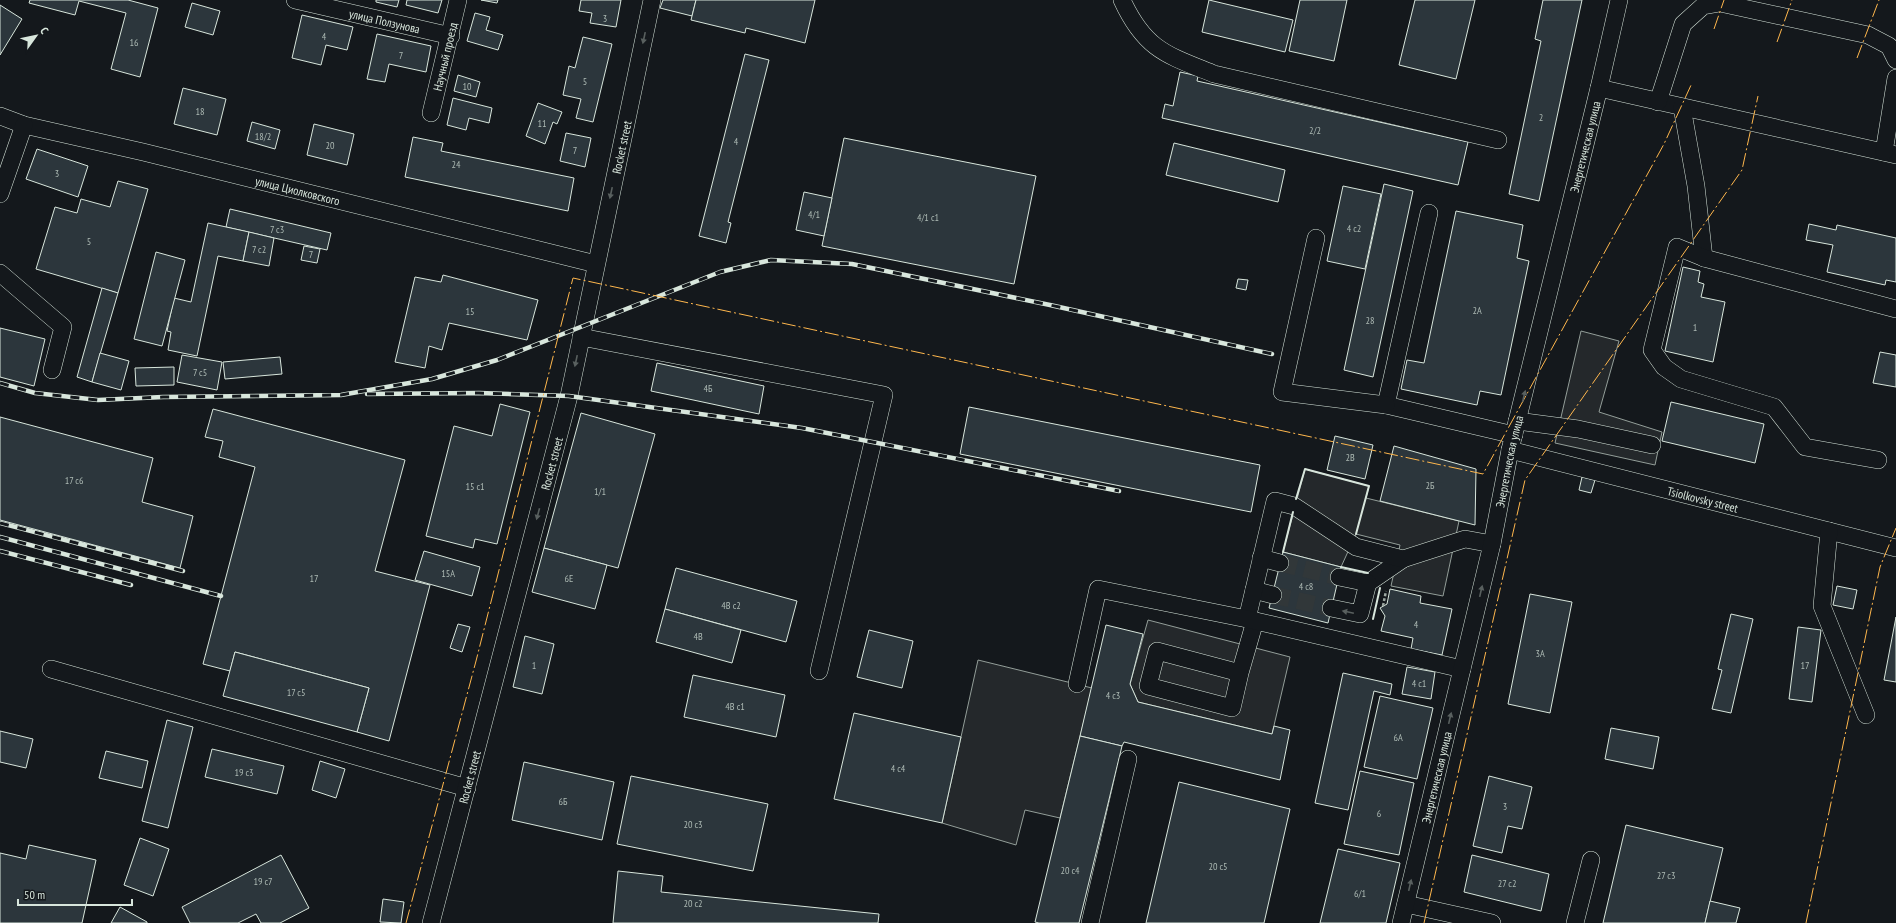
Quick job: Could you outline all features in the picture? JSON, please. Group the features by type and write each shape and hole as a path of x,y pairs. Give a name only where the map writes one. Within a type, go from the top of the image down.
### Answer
{"street":[{"name":"улица Ползунова","path":"295,0 451,36"},
{"name":"Научный проезд","path":"431,113 451,36 458,0"},
{"name":"Rocket street","path":"432,923 569,396 652,0"},
{"path":"1122,0 1130,17 1154,46 1169,56 1214,74 1498,140"},
{"name":"Энергетическая улица","path":"1401,923 1492,544 1514,436 1599,88 1618,0"},
{"path":"1658,102 1683,24 1703,6 1714,4 1720,3 1868,35 1889,46 1896,60"},
{"path":"1599,88 1890,154 1896,78"},
{"path":"1682,107 1696,186 1704,258"},
{"name":"улица Циолковского","path":"0,116 24,125 143,152 596,264"},
{"path":"0,194 24,125"},
{"path":"1386,405 1430,213"},
{"path":"1316,238 1282,392 1386,405 1514,436 1578,429 1652,445"},
{"path":"1878,460 1806,447 1774,408 1682,380 1664,368 1652,350 1677,247 1704,258 1896,309"},
{"path":"0,273 63,327 52,370"},
{"path":"581,337 884,395 819,671"},
{"name":"Tsiolkovsky street","path":"1514,436 1828,530 1896,548"},
{"path":"1240,673 1157,651 1148,686 1232,708 1240,673 1251,620 1254,590 1275,501 1294,506 1356,547 1403,559"},
{"path":"1828,530 1822,606 1866,715"},
{"path":"1331,608 1360,614 1368,583 1403,559 1465,539 1492,544"},
{"path":"1261,558 1280,563"},
{"path":"1339,577 1368,583"},
{"path":"1077,684 1098,589 1251,620 1462,669"},
{"path":"1254,590 1273,595"},
{"path":"51,669 467,788"},
{"path":"1090,923 1128,759"},
{"path":"1575,923 1591,860"},
{"path":"1406,904 1492,923"}],"shaded area":[{"path":"1581,331 1619,341 1599,412 1662,432 1655,465 1555,443"},
{"path":"1305,469 1369,486 1366,498 1459,521 1443,596 1391,586 1400,545 1356,534 1341,567 1283,552"},
{"path":"1148,620 1290,657 1272,734 1138,702 1130,684"},
{"path":"978,660 1092,688 1060,818 1025,810 1016,845 942,823"}],"building":[{"path":"30,0 128,0 158,8 140,77 111,69 126,13 79,1 75,15 29,3"},
{"path":"376,0 399,0 397,7 376,2"},
{"path":"407,0 442,0 438,13 406,5"},
{"path":"481,0 498,0 497,3"},
{"path":"581,0 621,0 616,27 590,23 592,13 579,11"},
{"path":"663,0 696,0 692,16 660,8"},
{"path":"696,0 815,0 805,43 746,28 745,33 691,20"},
{"path":"1209,0 1293,20 1285,52 1202,32"},
{"path":"1300,0 1347,0 1334,61 1289,51"},
{"path":"1415,0 1475,0 1456,79 1399,65"},
{"path":"1543,0 1582,0 1539,201 1509,194 1541,41 1535,39"},
{"path":"192,3 220,11 213,35 185,27"},
{"path":"0,5 22,19 0,55"},
{"path":"475,13 490,17 486,30 503,35 498,50 467,41"},
{"path":"302,15 353,27 347,50 326,45 321,65 292,58"},
{"path":"377,34 431,46 426,72 389,64 385,82 367,79"},
{"path":"583,37 612,44 593,122 576,118 581,99 563,95 569,66 575,68"},
{"path":"745,54 769,60 728,222 731,223 726,243 699,236"},
{"path":"1180,72 1198,76 1197,81 1468,142 1458,185 1162,118 1165,104 1173,106"},
{"path":"458,75 480,82 476,97 454,91"},
{"path":"183,88 226,99 217,135 174,124"},
{"path":"453,98 492,108 489,123 469,118 466,130 447,125"},
{"path":"538,103 562,112 557,124 553,122 545,144 526,136"},
{"path":"252,122 280,130 275,149 247,141"},
{"path":"314,124 354,134 347,165 307,155"},
{"path":"566,133 591,138 585,167 560,161"},
{"path":"413,137 443,143 441,151 574,178 568,211 405,177"},
{"path":"844,138 1036,176 1014,284 822,246"},
{"path":"1174,143 1285,170 1278,202 1166,175"},
{"path":"37,149 88,166 78,197 26,179"},
{"path":"118,181 148,189 118,293 36,269 55,207 77,213 81,199 110,207"},
{"path":"1384,184 1413,191 1373,377 1344,370"},
{"path":"1343,186 1381,194 1365,269 1327,261"},
{"path":"804,192 832,198 824,236 796,230"},
{"path":"230,209 331,233 327,250 226,227"},
{"path":"1456,211 1523,225 1517,258 1529,261 1501,395 1480,391 1477,405 1401,389 1407,360 1424,363"},
{"path":"208,223 249,232 243,261 218,256 197,356 168,350 171,332 167,331 174,298 191,302"},
{"path":"1809,224 1836,230 1837,225 1896,238 1896,282 1886,280 1885,285 1827,272 1833,245 1806,240"},
{"path":"249,232 274,238 269,266 243,261"},
{"path":"304,246 320,249 317,263 301,260"},
{"path":"156,252 185,260 162,346 134,339"},
{"path":"1683,267 1700,271 1698,282 1704,284 1701,297 1725,302 1713,362 1665,351"},
{"path":"443,275 538,300 527,340 449,323 442,350 429,346 425,368 395,362 415,277 441,282"},
{"path":"1238,279 1248,280 1246,290 1236,288"},
{"path":"102,288 118,293 92,382 77,377"},
{"path":"0,328 45,339 34,386 0,377"},
{"path":"1880,352 1896,355 1896,387 1873,383"},
{"path":"100,353 129,361 121,390 92,382"},
{"path":"182,355 222,362 217,390 177,382"},
{"path":"280,357 282,374 225,379 223,362"},
{"path":"657,363 764,386 759,414 651,391"},
{"path":"174,367 174,385 136,386 135,368"},
{"path":"1671,402 1764,424 1755,463 1662,441"},
{"path":"500,404 530,412 497,544 475,539 473,548 426,536 454,426 492,436"},
{"path":"969,407 1260,465 1251,512 960,454"},
{"path":"213,409 405,460 375,571 430,585 389,741 357,732 369,688 235,652 230,671 203,664 255,467 219,457 223,441 205,437"},
{"path":"581,413 655,434 618,568 544,548"},
{"path":"0,417 153,458 142,502 193,516 180,568 0,520"},
{"path":"1335,436 1373,445 1365,479 1327,470"},
{"path":"1394,446 1476,469 1475,525 1380,501"},
{"path":"1582,477 1595,480 1591,493 1579,490"},
{"path":"544,548 607,565 595,609 532,592"},
{"path":"424,551 480,567 472,596 415,580"},
{"path":"1283,552 1341,567 1328,623 1269,608"},
{"path":"676,568 797,601 786,642 665,609"},
{"path":"1837,586 1857,590 1853,609 1833,605"},
{"path":"1390,589 1421,596 1420,603 1452,609 1442,655 1411,649 1413,638 1381,631 1385,616 1380,608 1387,604"},
{"path":"1530,594 1572,602 1550,713 1508,704"},
{"path":"665,609 741,630 732,663 656,642"},
{"path":"1731,614 1753,619 1731,713 1712,709 1722,670 1718,669"},
{"path":"1896,617 1896,682 1884,680"},
{"path":"458,624 470,627 462,652 450,648"},
{"path":"1106,625 1143,634 1130,684 1138,702 1272,734 1274,726 1290,730 1280,780 1124,742 1122,746 1080,736"},
{"path":"1798,627 1821,630 1812,702 1789,699"},
{"path":"869,630 913,641 902,688 857,677"},
{"path":"525,636 554,644 542,694 513,687"},
{"path":"235,652 369,688 357,732 223,696"},
{"path":"1407,667 1435,672 1431,699 1402,694"},
{"path":"1343,673 1392,684 1390,695 1374,691 1348,810 1315,803"},
{"path":"693,675 785,695 776,737 684,717"},
{"path":"1380,696 1433,708 1417,779 1364,767"},
{"path":"854,713 961,737 942,823 834,799"},
{"path":"167,720 193,727 168,828 142,821"},
{"path":"1611,728 1659,737 1653,769 1605,759"},
{"path":"0,731 33,739 26,768 0,762"},
{"path":"1080,736 1122,746 1079,923 1039,923 1035,922"},
{"path":"212,749 284,766 277,794 205,777"},
{"path":"106,751 148,761 142,788 99,778"},
{"path":"320,761 345,769 336,798 312,790"},
{"path":"524,762 614,782 602,840 512,820"},
{"path":"1360,771 1414,783 1399,855 1344,844"},
{"path":"631,776 768,804 753,871 617,844"},
{"path":"1489,776 1532,787 1522,829 1508,826 1502,853 1473,846"},
{"path":"1179,782 1290,809 1264,923 1146,923"},
{"path":"1626,825 1723,848 1705,923 1603,923"},
{"path":"140,838 169,849 153,896 124,885"},
{"path":"29,845 96,860 82,923 0,923 0,853 26,859"},
{"path":"1338,849 1400,863 1386,923 1320,923"},
{"path":"281,855 309,908 280,923 261,923 256,914 238,923 190,923 182,907"},
{"path":"1472,855 1549,874 1541,911 1464,892"},
{"path":"618,871 663,876 661,892 879,914 878,923 613,923"},
{"path":"383,899 404,902 401,923 380,922"},
{"path":"1710,901 1740,908 1736,923 1705,923"},
{"path":"120,907 147,922 147,923 111,923"}],"tunnel":[{"path":"1280,563 1339,577"},
{"path":"1273,595 1331,608"}],"railway":[{"path":"0,383 35,393 98,400 163,397 341,395 432,379 497,360 720,272 771,260 852,264 1050,305 1272,354"},
{"path":"367,394 479,393 569,396 802,428 1119,491"},
{"path":"0,523 183,571"},
{"path":"0,537 221,596"},
{"path":"0,551 131,585"}],"wall":[{"path":"1296,499 1305,469 1369,486 1356,534"},
{"path":"1283,552 1293,512"},
{"path":"1341,567 1368,573"},
{"path":"1373,619 1380,588"}],"power":[{"path":"1714,29 1724,0"},
{"path":"1777,42 1792,0"},
{"path":"1857,58 1879,0"},
{"path":"406,923 476,661 573,278 1483,474 1664,144 1692,83"},
{"path":"1424,923 1525,480 1742,170 1758,96"},
{"path":"1806,923 1880,567 1896,528"}]}
